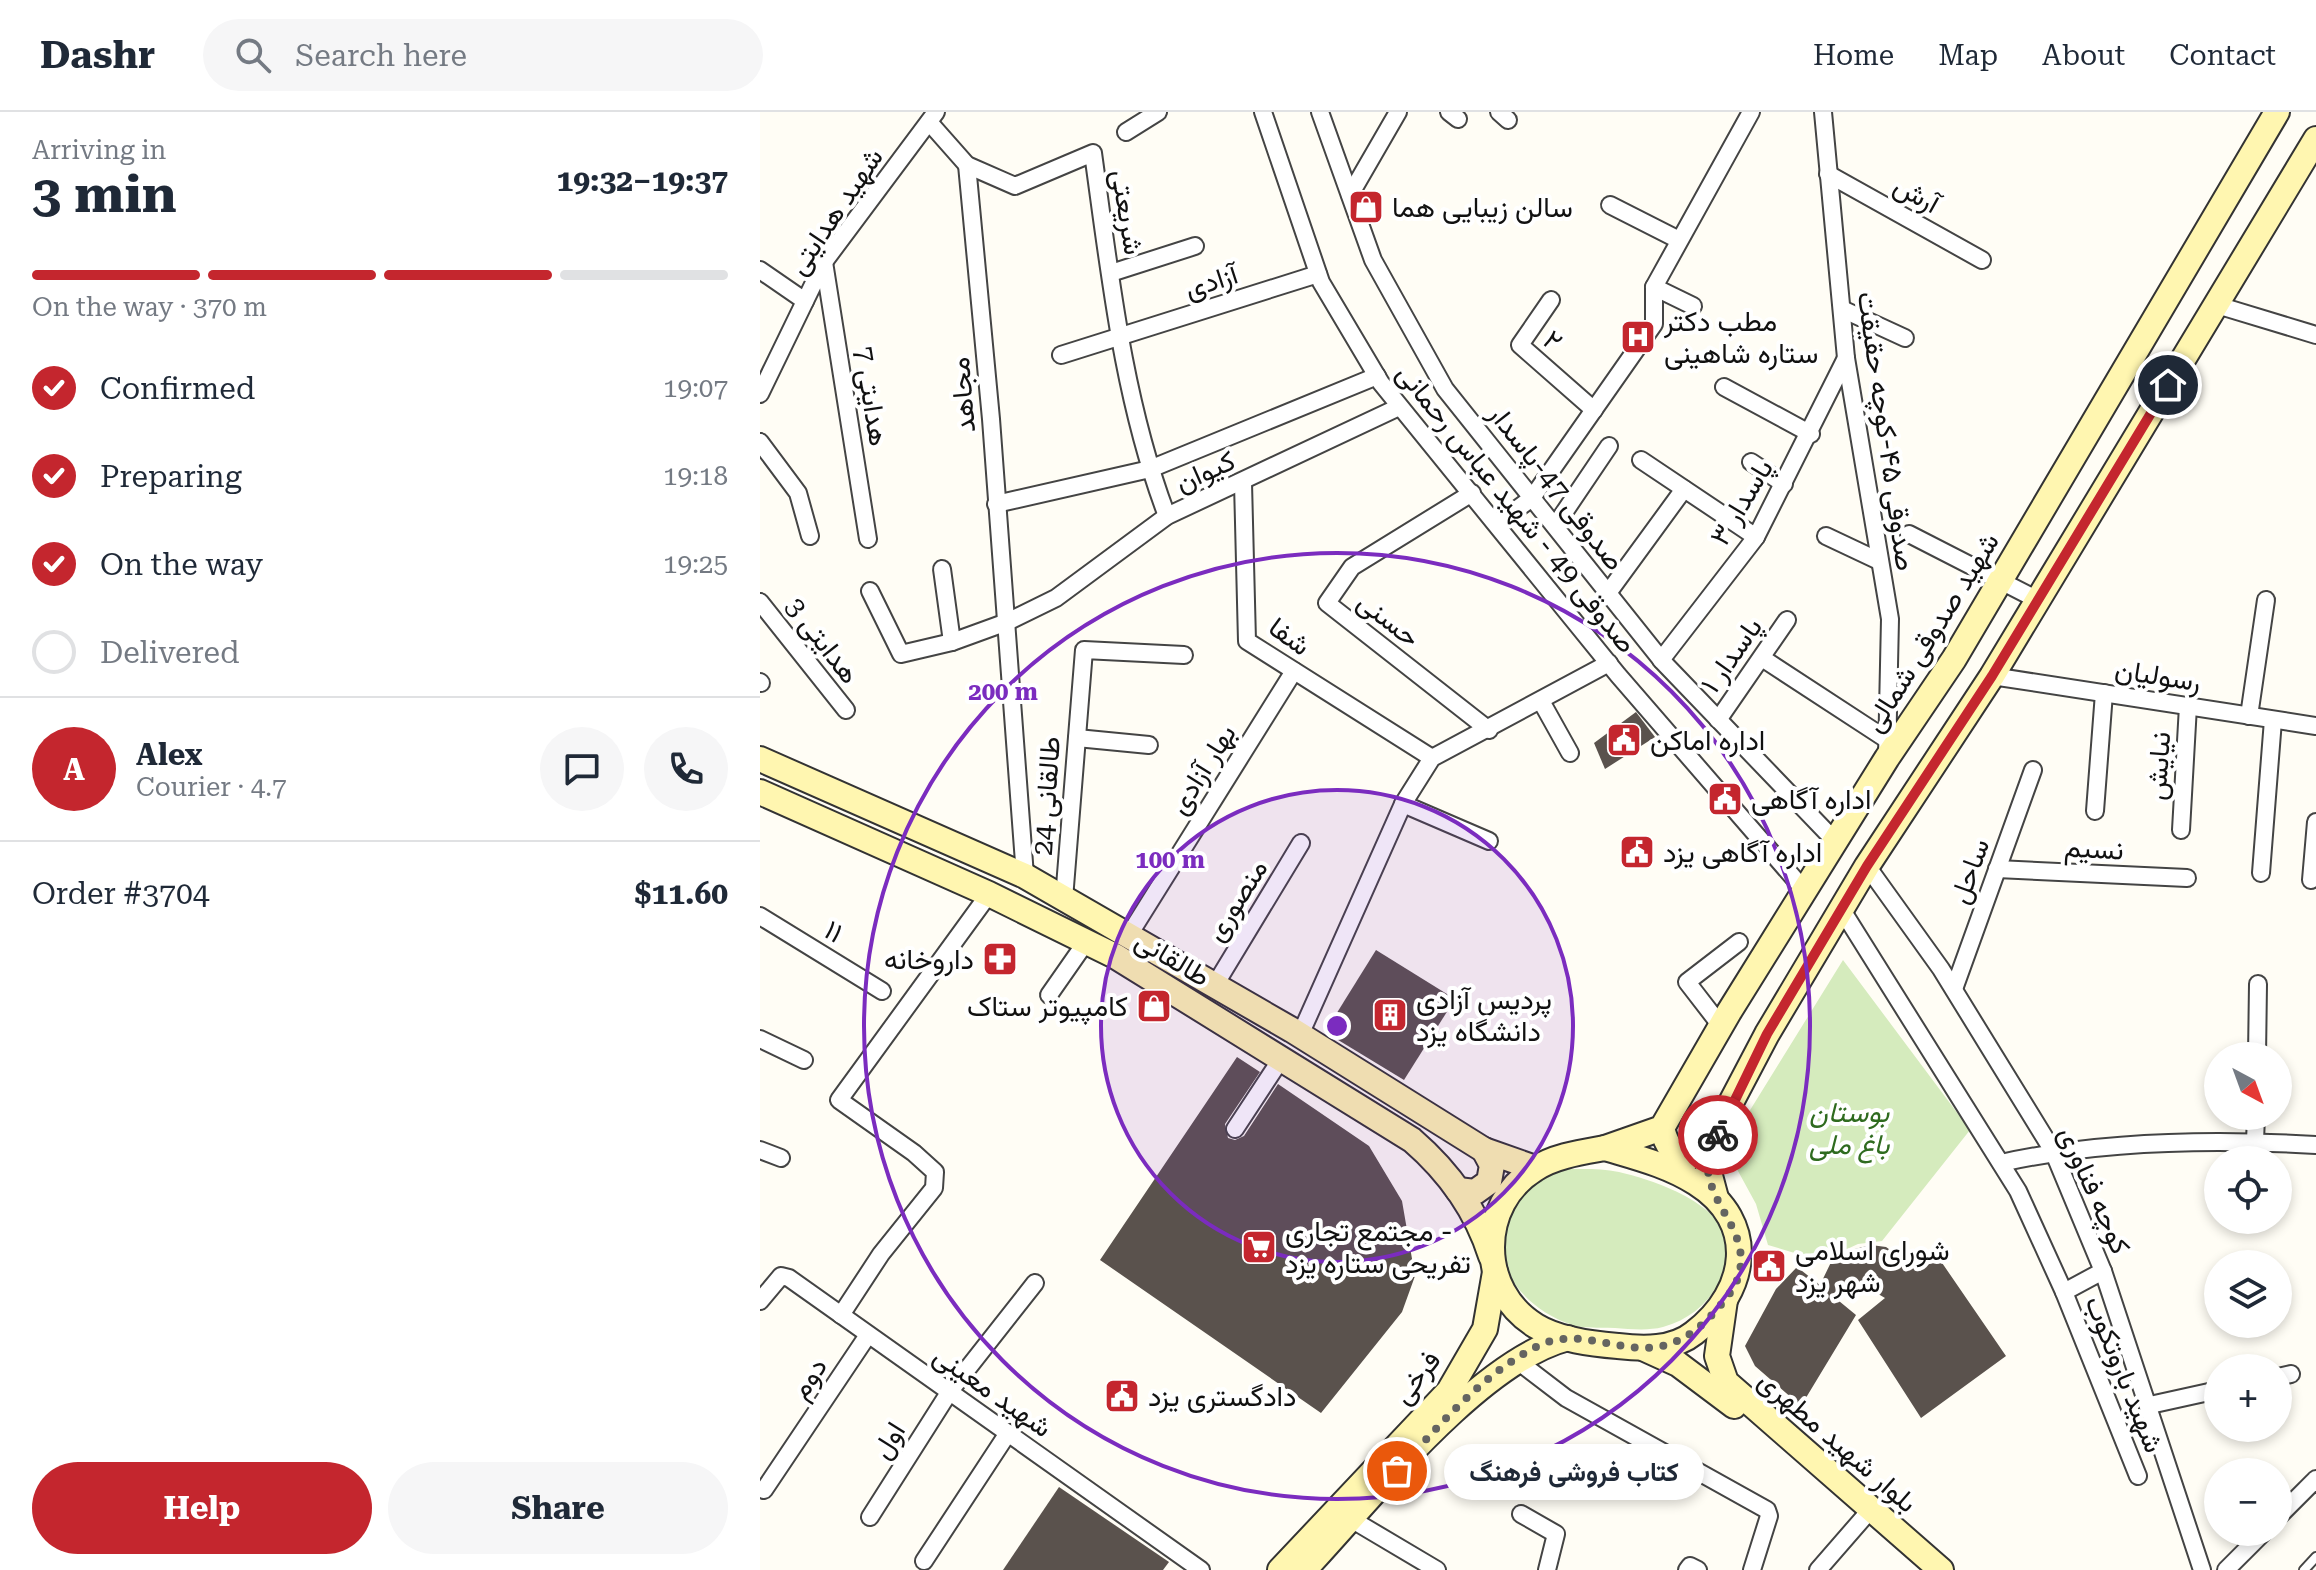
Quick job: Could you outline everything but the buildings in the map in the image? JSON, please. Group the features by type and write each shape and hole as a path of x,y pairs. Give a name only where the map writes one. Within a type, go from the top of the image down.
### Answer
{"main road":[{"name":"شهید صدوقی شمالی","path":"1662,1128 1835,841 1887,748 1954,659 2277,112"},
{"path":"1714,1144 1700,1156 1681,1157 1666,1146 1662,1128 1535,1168 1504,1196 1492,1223 1493,1263 1502,1291 1520,1313 1537,1327 1568,1338 1645,1349 1671,1344 1693,1334 1726,1296 1738,1278 1741,1245 1716,1198 1708,1168 1726,1112 1767,1034 1867,866 1992,676 2314,144"},
{"name":"طالقانی","path":"760,759 1025,876 1300,1035 1484,1150 1535,1168"},
{"name":"طالقانی","path":"760,792 989,894 1086,942 1412,1140 1433,1158 1480,1223 1493,1263"},
{"path":"1605,1148 1660,1165 1695,1182 1716,1198"},
{"path":"1458,1190 1475,1192 1489,1182 1492,1165 1484,1150"},
{"name":"فرخی","path":"1280,1570 1449,1391 1485,1329 1493,1263"},
{"name":"بلوار شهید مطهری","path":"1726,1296 1717,1356 1726,1382 1941,1570"},
{"name":"فرخی","path":"1304,1570 1463,1402 1515,1359 1541,1344 1568,1338"},
{"name":"بلوار شهید مطهری","path":"1645,1349 1678,1364 1713,1387 1926,1570"}],"street":[{"path":"1126,132 1158,112"},
{"name":"صدوقی 49 - شهید عباس رحمانی","path":"1263,112 1318,274 1377,376 1609,663 1805,891"},
{"name":"صدوقی 47-پاسدار","path":"1320,112 1373,260 1445,389 1661,660 1835,841"},
{"path":"1350,195 1398,112"},
{"name":"صدوقی ۴۵-کوچه حقیقت","path":"1823,112 1846,358 1890,619 1887,748"},
{"path":"1498,523 1532,498 1654,324 1654,287 1748,113"},
{"name":"شریعتی","path":"932,117 967,165 1015,186 1093,153 1119,337 1150,469"},
{"name":"شهید هدایتی","path":"760,394 824,262 932,117"},
{"name":"مجاهد","path":"967,165 1007,622 1025,876"},
{"name":"آرش","path":"1828,174 1982,260"},
{"path":"1610,205 1679,240"},
{"path":"1111,273 1195,246"},
{"name":"هدایتی 7","path":"824,262 868,539"},
{"path":"760,270 805,301"},
{"name":"آزادی","path":"1061,355 1318,274"},
{"path":"1654,287 1693,306"},
{"name":"۲","path":"1551,300 1520,345 1594,410"},
{"path":"2217,305 2316,335"},
{"path":"1842,309 1905,338"},
{"name":"پاسدار ۳","path":"1661,660 1756,537 1811,434 1846,358"},
{"name":"کیوان","path":"1377,376 1150,469 1167,516 1243,483 1399,407"},
{"path":"1724,387 1811,434"},
{"path":"760,442 798,493 810,536"},
{"path":"1555,526 1609,446"},
{"path":"1641,460 1756,537"},
{"path":"1751,462 1784,484"},
{"path":"996,504 1150,469"},
{"name":"شفا","path":"1243,483 1247,641 1432,758"},
{"path":"1608,593 1684,489"},
{"name":"حسنی","path":"1472,493 1352,567 1327,603 1489,730"},
{"path":"870,591 901,654 952,642 1007,622 1056,598 1167,516"},
{"path":"1909,534 2038,600"},
{"path":"1826,536 1879,561"},
{"path":"942,569 952,642"},
{"path":"2249,716 2266,600"},
{"name":"هدایتی 3","path":"760,602 846,710"},
{"name":"پاسدار ۱","path":"1718,720 1787,620"},
{"name":"طالقانی 24","path":"1064,899 1084,650 1184,655"},
{"path":"1762,658 1887,748"},
{"path":"1300,1035 1403,804 1432,758 1609,663"},
{"name":"بهار آزادی","path":"1129,935 1294,671"},
{"name":"رسولیان","path":"1992,676 2316,726"},
{"path":"2095,811 2104,693"},
{"path":"1541,701 1570,753"},
{"name":"نیایش","path":"2181,830 2188,706"},
{"path":"2261,873 2273,720"},
{"path":"1077,738 1149,745"},
{"name":"ساحل","path":"1954,989 2033,770"},
{"path":"1403,804 1489,841"},
{"path":"2311,880 2316,822"},
{"name":"منصوری","path":"1215,985 1301,843"},
{"name":"کوچه فناوری","path":"1867,866 1954,989 2053,1151 2103,1271 2150,1405 2202,1570"},
{"name":"نسیم","path":"1997,869 2187,878"},
{"path":"841,1315 881,1254 934,1188 935,1172 914,1153 839,1100 989,894"},
{"name":"شهید باروتکوب","path":"1842,910 2018,1191 2064,1292 2138,1476"},
{"name":"۱۱","path":"760,916 882,991"},
{"path":"1049,995 1086,942"},
{"path":"1721,1026 1687,982 1739,942"},
{"path":"2257,1042 2258,984"},
{"path":"760,1039 804,1060"},
{"path":"1235,1129 1281,1059"},
{"path":"2255,1130 2255,1141"},
{"path":"2001,1163 2053,1151 2255,1141 2316,1145"},
{"path":"760,1150 781,1158"},
{"path":"2064,1292 2103,1271"},
{"name":"شهید معینی","path":"760,1301 781,1276 789,1278 1201,1570"},
{"name":"اول","path":"870,1517 950,1391 1035,1283"},
{"name":"دوم","path":"764,1490 868,1335"},
{"path":"1515,1359 1566,1398 1767,1510 1769,1516 1752,1570"},
{"path":"2150,1405 2204,1393"},
{"path":"924,1561 1008,1433"},
{"path":"2292,1503 2316,1479"},
{"path":"1521,1514 1556,1534 1547,1570"},
{"path":"1818,1570 1865,1516"},
{"path":"1351,1519 1437,1570"},
{"path":"2226,1570 2250,1546"}],"lane":[{"path":"2304,1570 2316,1557"}],"green space":[{"name":"بوستان باغ ملی","path":"1843,960 1970,1130 1882,1241 1858,1244 1821,1261 1768,1245 1756,1204 1726,1149"},
{"path":"1564,1169 1605,1170 1639,1177 1684,1195 1704,1208 1719,1223 1728,1241 1729,1261 1708,1299 1688,1316 1672,1324 1633,1329 1572,1325 1543,1311 1521,1292 1507,1270 1500,1246 1502,1223 1513,1201 1533,1182"}],"way so far":[{"path":"1397,1471 1463,1402 1515,1359 1541,1344 1568,1338 1645,1349 1671,1344 1693,1334 1719,1308 1738,1278 1741,1245 1730,1219 1716,1198 1708,1168 1718,1135"}],"place":[{"name":"سالن زیبایی هما","path":"1366,207"},
{"name":"مطب دکتر ستاره شاهینی","path":"1638,337"},
{"name":"اداره اماکن","path":"1624,740"},
{"name":"اداره آگاهی","path":"1725,799"},
{"name":"اداره آگاهی یزد","path":"1637,852"},
{"name":"داروخانه","path":"1000,959"},
{"name":"کامپیوتر ستاک","path":"1154,1006"},
{"name":"پردیس آزادی دانشگاه یزد","path":"1390,1015"},
{"name":"مجتمع تجاری - تفریحی ستاره یزد","path":"1259,1247"},
{"name":"شورای اسلامی شهر یزد","path":"1769,1266"},
{"name":"دادگستری یزد","path":"1122,1396"},
{"name":"کتاب فروشی فرهنگ","path":"1397,1471"}],"route":[{"path":"1718,1135 1726,1112 1767,1034 1867,866 1992,676 2168,385"}]}
